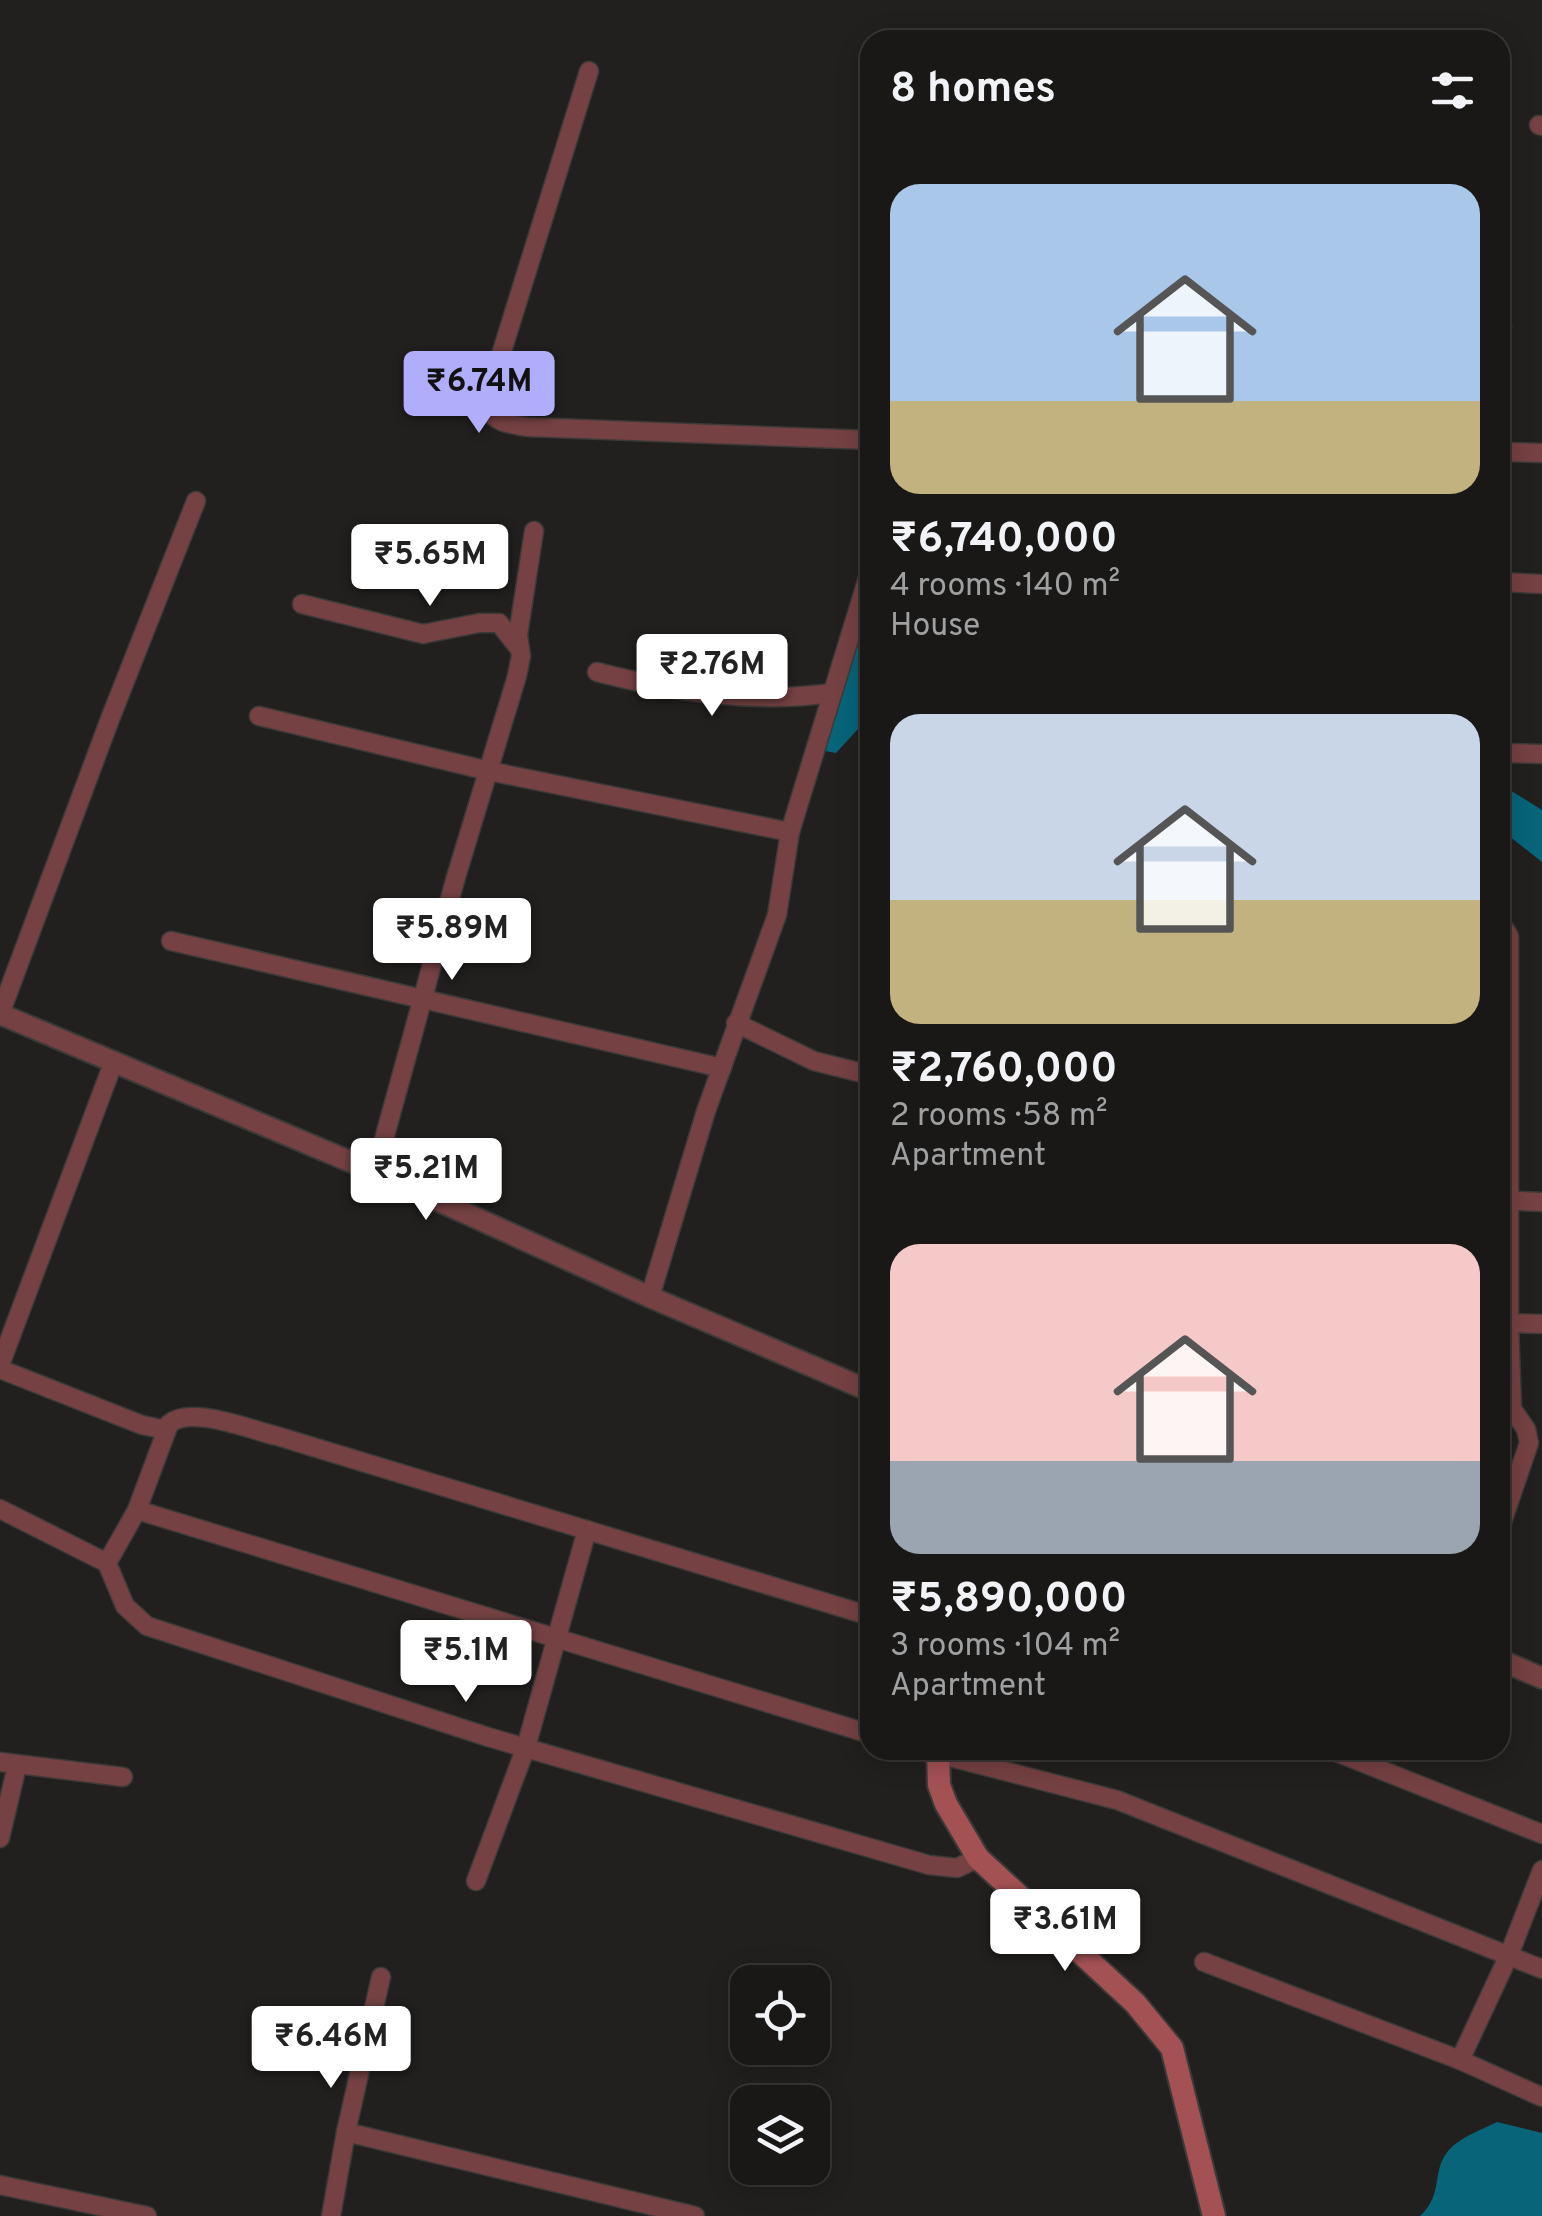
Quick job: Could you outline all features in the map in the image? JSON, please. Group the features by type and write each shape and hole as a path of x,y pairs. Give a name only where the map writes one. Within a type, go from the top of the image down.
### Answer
{"main road":[{"path":"934,1760 946,1804 978,1858 1135,2003 1172,2048 1214,2216"}],"street":[{"path":"589,71 485,406 490,414 500,422 528,428 860,440"},
{"path":"1510,452 1542,453"},
{"path":"196,501 0,1014 375,1172 650,1298 860,1387"},
{"path":"375,1172 518,676 524,583 534,531"},
{"path":"1510,582 1542,584"},
{"path":"650,1298 736,1024 777,914 790,832 860,603"},
{"path":"302,604 423,634 498,623 520,649"},
{"path":"596,672 655,687 710,695 782,700 832,694"},
{"path":"259,716 488,772 790,832"},
{"path":"1510,753 1542,754"},
{"path":"171,941 722,1068"},
{"path":"736,1024 814,1061 860,1072"},
{"path":"114,1062 0,1367 142,1425 166,1430"},
{"path":"1510,1200 1542,1202"},
{"path":"1510,1323 1542,1324"},
{"path":"1510,1388 1512,1409 1526,1429 1529,1443 1510,1499"},
{"path":"107,1563 137,1510 171,1420 199,1416 277,1436 860,1613"},
{"path":"0,1509 107,1563 125,1606 147,1626 526,1747 928,1866 957,1868 978,1858"},
{"path":"137,1510 860,1731"},
{"path":"476,1881 526,1747 587,1530"},
{"path":"1510,1664 1542,1678"},
{"path":"963,1760 1117,1800 1542,1969"},
{"path":"1356,1760 1542,1834"},
{"path":"0,1838 9,1764 123,1777"},
{"path":"1460,2060 1509,1955 1542,1870"},
{"path":"1204,1962 1460,2060 1542,2098"},
{"path":"331,2216 381,1977"},
{"path":"346,2132 695,2216"},
{"path":"0,2185 147,2216"}],"water":[{"path":"860,626 860,727 836,753 825,751"},
{"path":"1510,790 1542,810 1542,862 1510,837"},
{"path":"1497,2122 1542,2133 1542,2216 1420,2216 1432,2200 1448,2151"}]}
